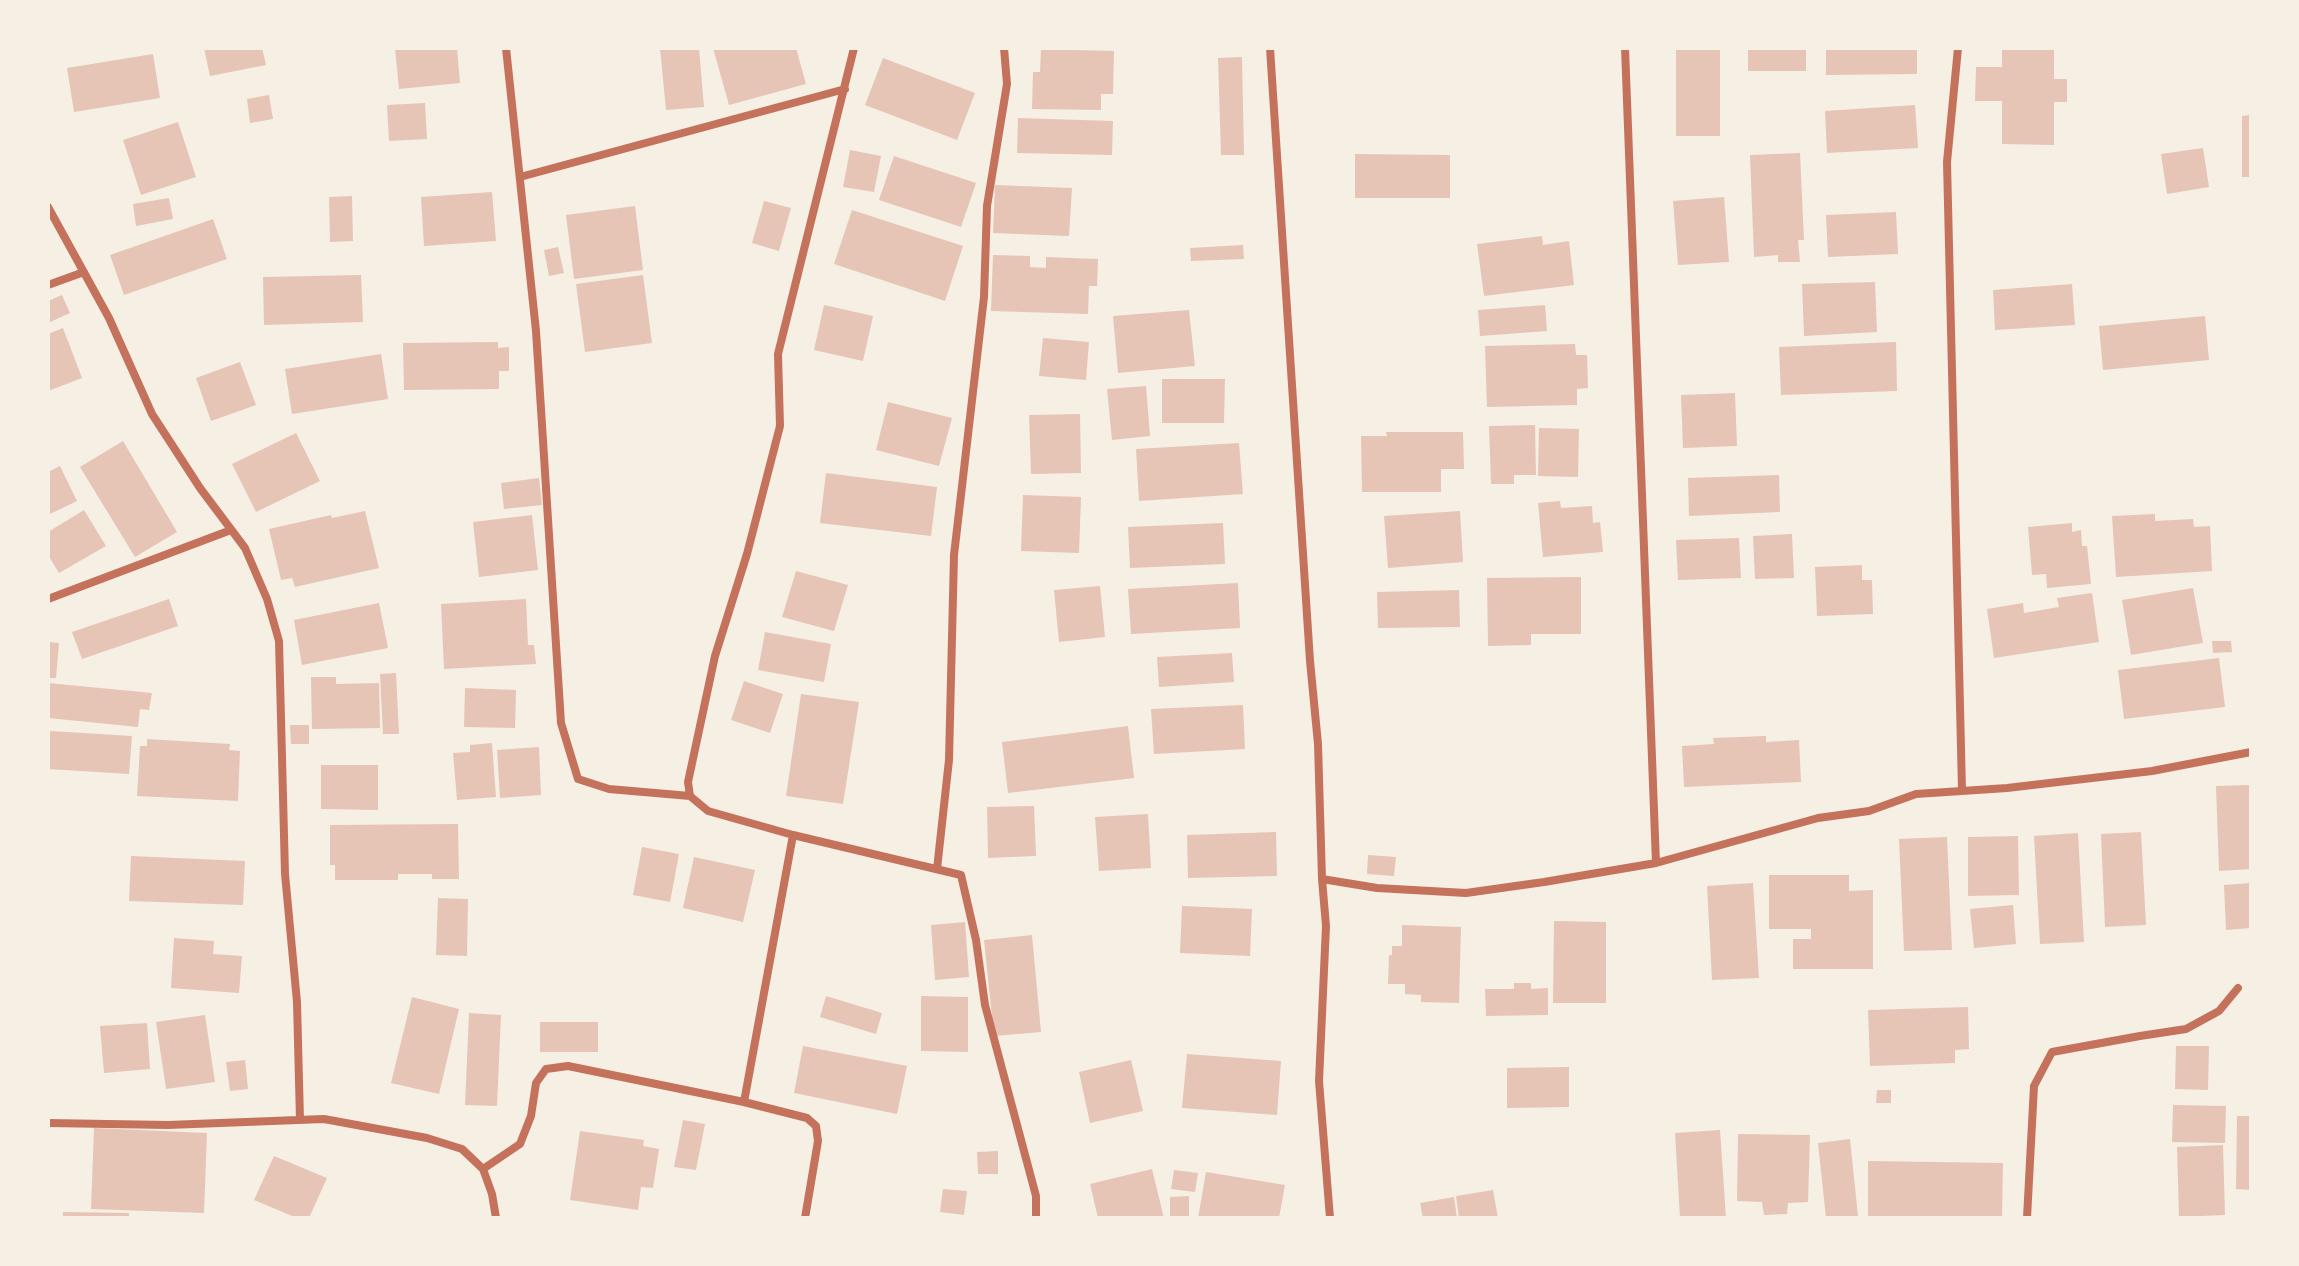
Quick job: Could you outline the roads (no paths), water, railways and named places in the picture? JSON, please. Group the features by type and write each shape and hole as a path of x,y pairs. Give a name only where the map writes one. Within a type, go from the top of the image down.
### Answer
{"street":[{"path":"506,48 536,331 561,723 578,779 609,789 690,796 708,811 793,835 961,875 976,940 985,1005 1036,1196 1036,1218"},
{"path":"690,796 688,782 715,656 747,554 780,426 778,354 854,48"},
{"path":"937,869 949,760 954,555 984,297 987,206 1007,84 1004,48"},
{"path":"1270,48 1318,744 1326,926 1319,1081 1330,1218"},
{"path":"1625,48 1656,863"},
{"path":"1958,48 1947,162 1962,790"},
{"path":"520,177 845,89"},
{"path":"48,207 109,318 152,414 200,488 245,548 267,599 279,641 285,874 297,1002 300,1120"},
{"path":"48,285 84,272"},
{"path":"48,599 231,530"},
{"path":"1322,879 1377,888 1466,893 1656,863 1818,818 1869,811 1916,794 2007,788 2152,771 2251,752"},
{"path":"744,1102 793,835"},
{"path":"2027,1218 2034,1086 2052,1052 2186,1029 2219,1011 2238,988"},
{"path":"483,1169 520,1144 531,1116 536,1083 546,1069 568,1066 807,1118 816,1126 818,1141 805,1218"},
{"path":"48,1123 168,1125 324,1119 427,1138 462,1149 483,1169 496,1218"}]}
